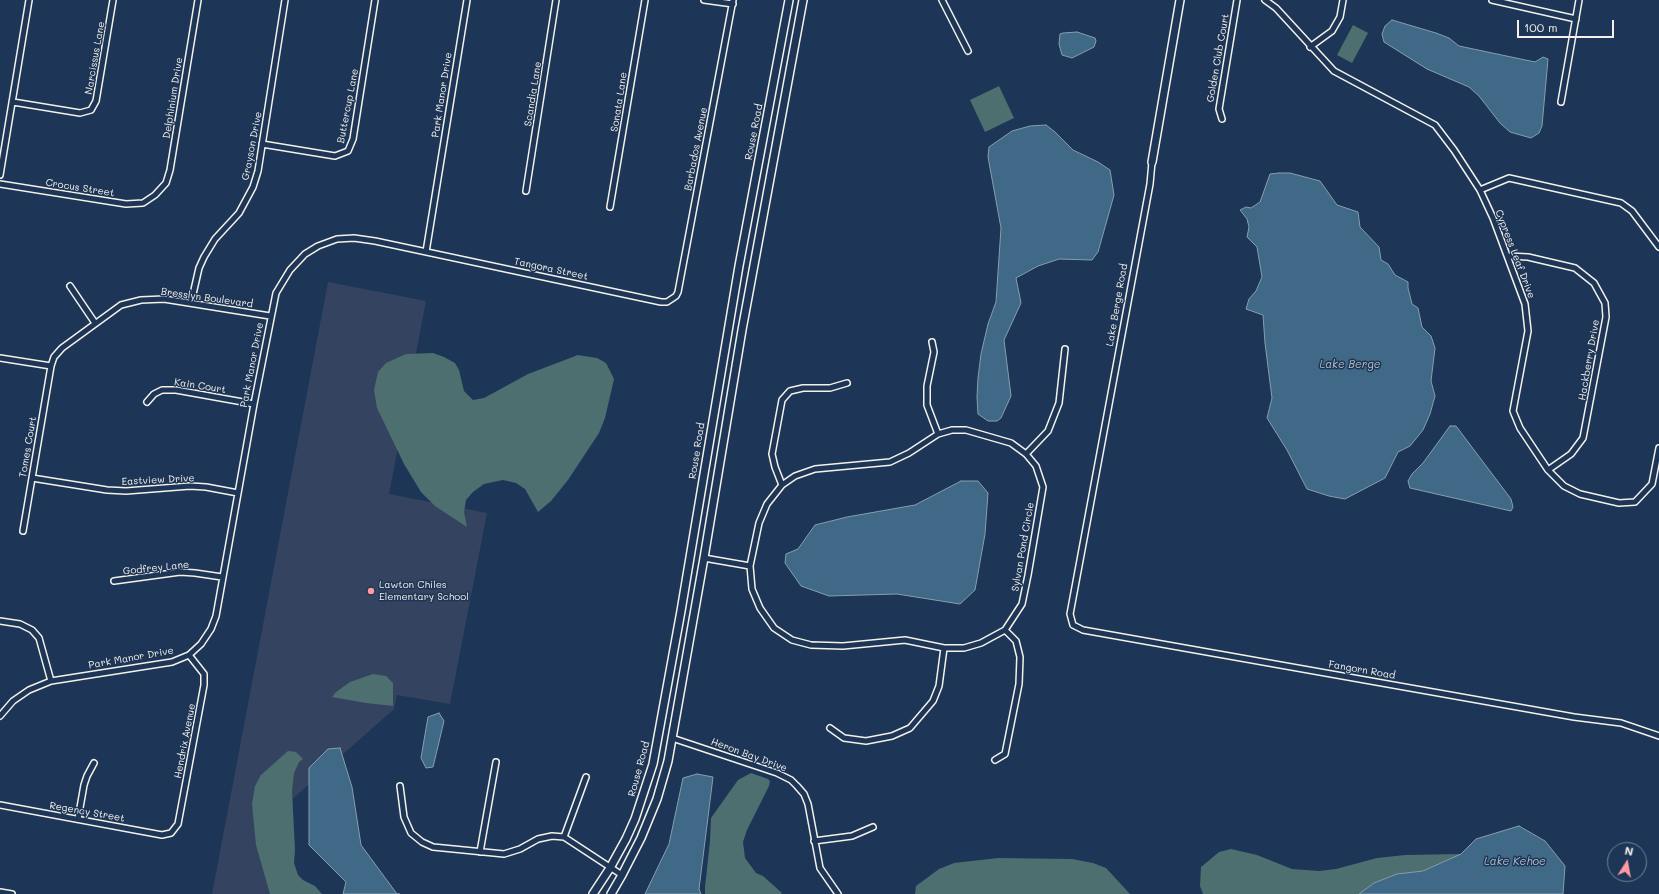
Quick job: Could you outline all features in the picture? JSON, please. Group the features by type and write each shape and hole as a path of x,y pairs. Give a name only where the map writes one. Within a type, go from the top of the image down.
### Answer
{"street":[{"path":"0,175 30,0"},
{"name":"Narcissus Lane","path":"13,102 80,113 92,110 96,102 113,0"},
{"name":"Delphinium Drive","path":"155,195 166,183 170,170 198,0"},
{"name":"Grayson Drive","path":"191,303 195,281 204,257 215,239 239,213 251,192 258,171 286,0"},
{"name":"Buttercup Lane","path":"262,144 335,156 348,151 353,139 375,0"},
{"name":"Park Manor Drive","path":"0,716 13,701 29,690 51,681 172,662 189,655 201,644 211,629 216,616 270,316 276,293 290,270 305,254 318,246 337,239 354,238 375,241 426,252 466,0"},
{"name":"Scandia Lane","path":"526,191 556,0"},
{"name":"Sonata Lane","path":"610,207 645,0"},
{"path":"704,0 733,2"},
{"name":"Rouse Road","path":"593,894 610,868 635,819 656,749 681,611 735,289 789,0"},
{"path":"610,894 622,875 641,838 657,799 668,762 742,330 803,0"},
{"path":"942,0 968,51"},
{"name":"Lake Berge Road","path":"1070,614 1150,184 1152,162 1180,0"},
{"name":"Golden Club Court","path":"1222,119 1219,109 1238,0"},
{"name":"Cypress Leaf Drive","path":"1265,0 1276,8 1310,47 1334,71 1435,125 1454,150 1480,190 1493,218 1525,304 1528,331 1513,411 1520,428 1548,470 1564,486 1580,494 1619,503 1635,502 1652,484 1659,448"},
{"path":"1310,47 1332,30 1340,17 1343,0"},
{"path":"1492,0 1576,19"},
{"path":"1561,102 1579,0"},
{"name":"Barbados Avenue","path":"672,300 678,292 733,2"},
{"path":"1480,190 1509,178 1621,203 1632,211 1659,246"},
{"name":"Crocus Street","path":"0,184 126,204 142,203 155,195"},
{"name":"Tangora Street","path":"426,252 661,302 672,300"},
{"name":"Hackberry Drive","path":"1508,256 1528,257 1575,268 1594,282 1605,303 1606,317 1583,438 1571,454 1548,470"},
{"path":"70,286 95,323"},
{"name":"Bresslyn Boulevard","path":"51,366 54,357 62,348 95,323 121,305 141,300 164,299 270,316"},
{"path":"932,342 934,352 927,386 927,405 938,434"},
{"path":"1026,454 1048,431 1059,403 1065,349"},
{"path":"0,358 51,366"},
{"name":"Tomes Court","path":"23,530 51,366"},
{"path":"782,485 772,454 782,400 790,391 803,388 830,388 847,383"},
{"name":"Kain Court","path":"147,402 154,394 162,390 176,390 254,404"},
{"name":"Sylvan Pond Circle","path":"952,430 966,430 1010,442 1026,454 1036,466 1043,487 1022,604 1005,630 981,643 964,648 944,648 905,640 843,646 811,645 792,640 774,628 760,608 752,589 750,566 759,523 767,504 782,485 795,476 815,470 890,462 909,453 938,434 952,430"},
{"name":"Eastview Drive","path":"32,478 107,490 126,491 190,486 206,487 238,493"},
{"path":"704,558 750,566"},
{"name":"Godfrey Lane","path":"114,581 180,572 195,572 222,577"},
{"name":"Fangorn Road","path":"1070,614 1073,625 1083,630 1621,724 1659,736"},
{"path":"0,621 20,624 32,630 39,638 51,681"},
{"path":"995,760 1005,754 1019,684 1020,657 1016,641 1005,630"},
{"path":"830,728 844,738 866,741 892,736 910,728 933,701 939,686 944,648"},
{"name":"Hendrix Avenue","path":"171,833 178,824 204,685 204,674 189,655"},
{"name":"Heron Bay Drive","path":"672,738 777,773 791,780 804,794 810,814 820,868 838,894"},
{"path":"480,852 496,762"},
{"path":"78,820 84,785 94,763"},
{"path":"564,837 586,776"},
{"path":"400,786 404,817 411,833 422,842 433,847 504,854 520,849 538,839 552,836 564,837 622,875"},
{"name":"Regency Street","path":"0,806 162,835 171,833"},
{"path":"814,841 852,836 873,828"},
{"path":"0,892 12,894"}],"shaded area":[{"name":"Lawton Chiles Elementary School","path":"328,282 426,301 389,494 487,513 450,704 397,695 394,709 288,803 294,894 212,894"}],"green space":[{"path":"1353,25 1368,33 1352,63 1337,55"},
{"path":"999,86 1014,118 985,132 970,100"},
{"path":"433,353 455,363 459,370 464,391 473,400 484,398 528,374 578,355 597,358 606,363 614,379 605,418 599,433 568,480 551,501 538,512 525,489 516,483 503,480 484,484 473,492 466,500 464,512 467,527 435,506 421,492 404,464 377,408 374,390 378,372 386,363 406,354"},
{"path":"373,674 386,676 393,683 393,706 332,697 336,692 350,682"},
{"path":"288,751 296,752 303,759 299,762 294,773 292,791 295,850 294,863 298,875 303,880 315,886 322,894 270,894 256,845 252,804 255,786 261,775"},
{"path":"751,773 770,781 743,842 745,858 756,873 763,876 782,893 705,894 711,818 738,780"},
{"path":"1231,849 1257,855 1292,869 1319,871 1336,869 1377,858 1405,855 1461,854 1423,871 1397,874 1374,883 1359,894 1203,894 1200,886 1201,867 1219,852"},
{"path":"998,858 1072,859 1093,863 1106,868 1130,894 915,894 916,886 939,869 954,863"}],"water":[{"path":"1392,20 1449,38 1459,46 1535,62 1543,57 1548,59 1542,126 1539,133 1531,138 1510,132 1500,123 1479,96 1469,87 1427,69 1384,42 1382,34 1385,26"},
{"path":"1077,32 1095,38 1096,41 1094,47 1072,58 1062,55 1059,44 1060,34"},
{"path":"1046,125 1073,150 1098,162 1110,170 1114,195 1098,252 1092,260 1059,259 1038,266 1016,278 1021,303 1004,340 1011,396 1001,418 997,421 988,421 978,414 978,378 981,354 988,324 996,302 1001,228 988,157 989,147 1012,131 1030,126"},
{"name":"Lake Berge","path":"1290,173 1320,181 1337,205 1358,212 1360,227 1379,247 1381,260 1388,264 1395,275 1408,282 1412,304 1418,308 1422,327 1431,336 1435,348 1431,381 1435,396 1430,414 1423,430 1410,446 1398,452 1385,478 1345,499 1307,489 1287,450 1267,418 1272,398 1263,315 1246,309 1249,299 1256,291 1262,277 1257,247 1247,237 1249,227 1247,219 1240,210 1246,207 1251,208 1260,202 1270,174"},
{"path":"1450,426 1456,426 1511,499 1513,507 1511,511 1410,488 1408,481 1412,474 1423,463"},
{"path":"961,481 978,481 988,493 985,534 975,590 960,604 897,594 829,596 801,586 785,563 786,554 798,549 815,525 847,517 915,505"},
{"path":"439,713 444,721 433,767 426,768 421,758 428,717"},
{"path":"340,748 352,787 361,845 397,894 343,894 346,882 309,845 309,768 328,749"},
{"path":"697,774 713,777 699,889 701,894 645,894 669,844 683,778"},
{"name":"Lake Kehoe","path":"1519,826 1545,841 1565,866 1563,894 1359,894 1374,883 1397,874 1423,871 1461,854 1476,839"}],"place":[{"name":"Lawton Chiles Elementary School","path":"371,591"}]}
